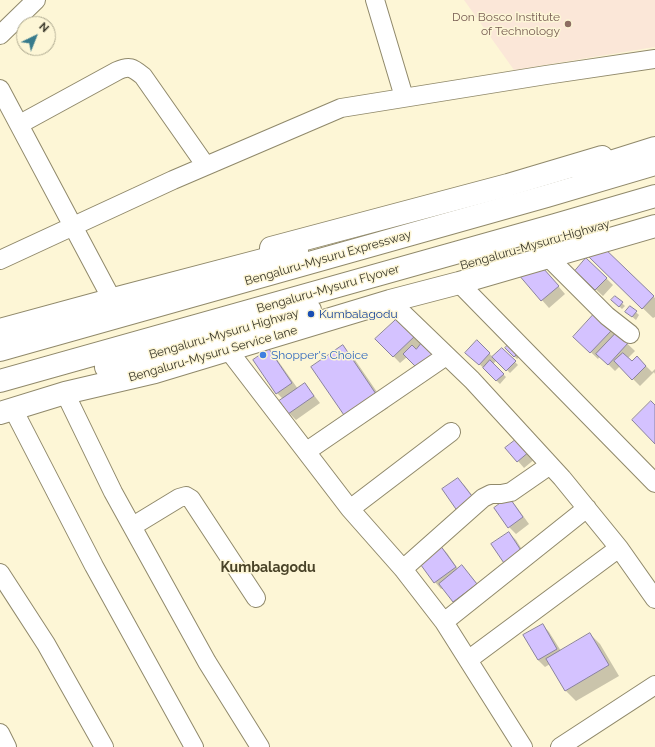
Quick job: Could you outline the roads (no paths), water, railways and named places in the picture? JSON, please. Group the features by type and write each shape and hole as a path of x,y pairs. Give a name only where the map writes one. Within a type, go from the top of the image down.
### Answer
{"main road":[{"name":"Bengaluru-Mysuru Expressway","path":"0,321 508,185 655,141"},
{"name":"Bengaluru-Mysuru Expressway","path":"0,330 413,221 536,186 655,148"},
{"name":"Bengaluru-Mysuru Expressway","path":"0,350 655,164"},
{"name":"Bengaluru-Mysuru Flyover","path":"0,381 655,196"},
{"name":"Bengaluru-Mysuru Highway","path":"4,406 210,339 464,265 655,212"},
{"name":"Bengaluru-Mysuru Service lane","path":"4,406 155,372 229,351 390,301 459,283 655,226"}],"street":[{"path":"0,35 36,0"},
{"path":"375,0 404,98"},
{"path":"0,260 206,166 341,108 538,76 655,59"},
{"path":"20,124 117,70 134,68 143,76 206,166"},
{"path":"0,89 20,124 108,292"},
{"path":"548,256 607,316 630,334"},
{"path":"459,283 655,483"},
{"path":"390,301 472,380 550,465 619,548 655,599"},
{"path":"229,351 350,509 403,569 444,622 523,747"},
{"path":"307,451 446,356"},
{"path":"66,393 113,492 207,662 260,747"},
{"path":"4,406 194,747"},
{"path":"350,509 452,432"},
{"path":"403,569 483,498 491,494 511,492 550,465"},
{"path":"132,526 179,498 186,496 191,499 256,598"},
{"path":"444,622 587,508"},
{"path":"468,660 619,548"},
{"path":"0,574 46,644 104,747"},
{"path":"560,747 655,685"},
{"path":"0,733 7,747"}],"place":[{"name":"Don Bosco Institute of Technology","path":"568,24"},
{"name":"Kumbalagodu","path":"311,314"},
{"name":"Shopper's Choice","path":"263,355"}],"district":[{"name":"Kumbalagodu","path":"268,568"}]}
